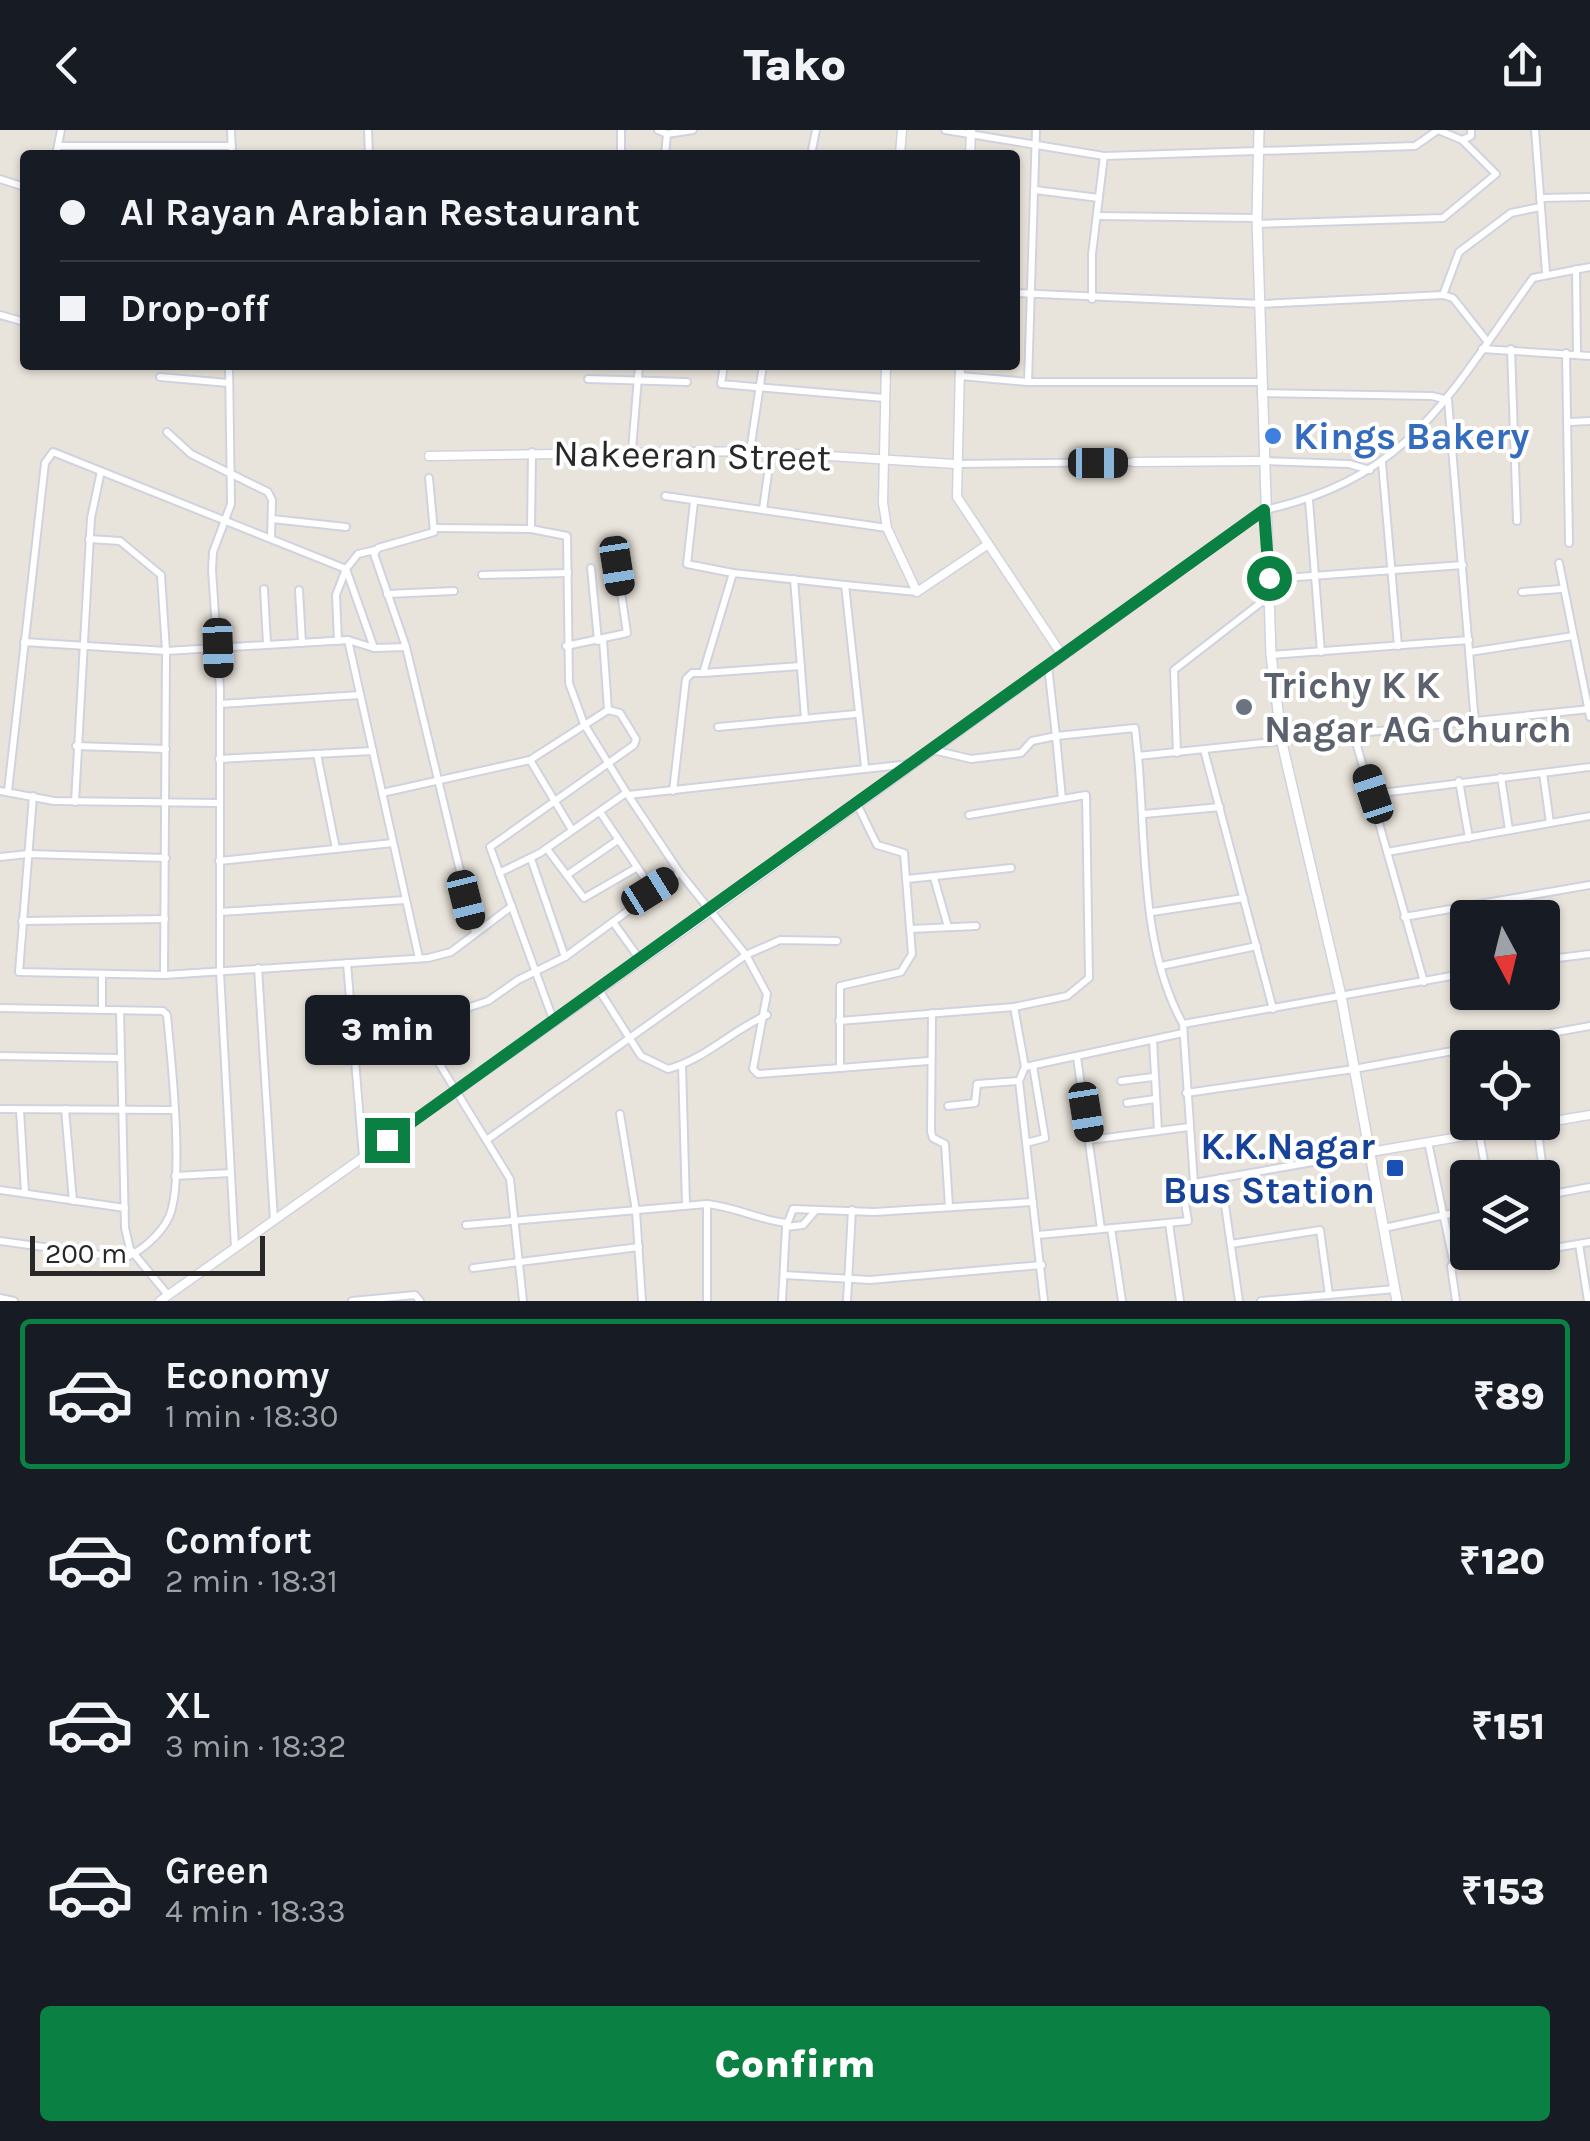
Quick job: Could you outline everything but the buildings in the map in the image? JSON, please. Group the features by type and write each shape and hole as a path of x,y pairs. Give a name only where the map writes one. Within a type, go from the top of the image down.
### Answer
{"main road":[{"path":"1259,130 1257,221 1271,656 1282,743 1341,996 1396,1301"}],"street":[{"path":"57,150 61,130"},
{"path":"658,130 666,134 694,130"},
{"path":"945,130 1036,148 1104,156 1416,146 1438,130 1462,140 1496,174 1443,218 1257,221 1096,216"},
{"path":"1028,382 1034,294 1036,130"},
{"path":"1462,140 1471,136 1471,130"},
{"path":"1535,130 1546,272"},
{"path":"666,134 666,150"},
{"path":"1092,299 1104,156"},
{"path":"1035,190 1099,198"},
{"path":"1540,198 1590,197"},
{"path":"1443,295 1459,252 1511,213 1540,207"},
{"path":"120,1010 128,1242 162,1299 711,911 1264,510 1308,500 1382,462 1448,400 1533,278 1546,272 1590,267"},
{"path":"1576,268 1577,354"},
{"path":"1020,293 1092,299 1262,304 1443,295 1452,298 1488,341"},
{"path":"1482,349 1590,356"},
{"path":"1511,349 1517,520"},
{"path":"1566,353 1569,543"},
{"path":"229,370 231,504 213,552 220,704 220,972 235,1248"},
{"path":"632,450 639,370"},
{"path":"723,370 722,384 884,398"},
{"path":"750,451 762,370"},
{"path":"886,370 882,460 887,528 917,592"},
{"path":"960,370 957,497 1062,656"},
{"path":"960,376 1028,382 1432,396 1448,400"},
{"path":"160,377 228,383"},
{"path":"588,379 687,382"},
{"path":"1448,400 1475,723"},
{"path":"1570,422 1590,421"},
{"path":"167,432 190,454 268,492 271,538"},
{"name":"Nakeeran Street","path":"428,456 750,451 955,464"},
{"path":"218,803 75,802 4,791 48,455 60,452 346,569 374,648"},
{"path":"532,452 532,529"},
{"path":"763,509 770,452"},
{"path":"955,464 1263,462 1349,464 1370,470"},
{"path":"1382,462 1398,646"},
{"path":"75,802 89,539 101,471"},
{"path":"429,478 437,528"},
{"path":"664,496 887,528"},
{"path":"1308,500 1320,652"},
{"path":"694,502 686,564 733,573 917,592 987,545"},
{"path":"272,519 346,527"},
{"path":"338,641 336,595 346,569 358,554 429,535 437,528 564,532 569,684 584,724 627,794 680,872 746,955 767,994 767,1015 755,1073 928,1061"},
{"path":"89,539 120,541 158,568 166,651 164,975"},
{"path":"375,550 406,646 475,933"},
{"path":"1138,756 1590,712 1561,589 1559,563"},
{"path":"566,646 627,633 617,566"},
{"path":"1269,578 1463,566"},
{"path":"591,568 608,710"},
{"path":"703,673 733,573"},
{"path":"482,575 568,574"},
{"path":"794,579 804,719"},
{"path":"845,586 856,714 865,768"},
{"path":"264,589 267,644"},
{"path":"1522,592 1561,589"},
{"path":"299,590 302,642"},
{"path":"387,594 454,591"},
{"path":"1177,752 1174,670 1270,596"},
{"path":"1470,652 1573,636"},
{"path":"24,642 166,651 348,640 374,648 406,646"},
{"path":"348,640 418,958"},
{"path":"1271,656 1469,640"},
{"path":"673,790 686,679 692,673 801,666"},
{"path":"1048,666 1062,798"},
{"path":"220,704 360,695"},
{"path":"382,793 530,760 608,710 620,713 636,742 490,846 533,974 554,1022"},
{"path":"718,727 856,714"},
{"path":"931,750 971,759 1021,754 1032,741 1135,728 1152,912 1166,994 1182,1024 1194,1183"},
{"path":"1354,735 1424,982"},
{"path":"76,746 166,749"},
{"path":"1204,750 1274,1009"},
{"path":"219,759 372,751"},
{"path":"317,754 336,850"},
{"path":"530,760 572,830"},
{"path":"499,872 531,859 627,794 910,764"},
{"path":"1373,794 1590,768"},
{"path":"1543,773 1550,823"},
{"path":"1501,776 1509,830"},
{"path":"1458,781 1469,838"},
{"path":"839,1021 1014,1007 1067,996 1090,974 1086,795 970,816"},
{"path":"33,796 22,921 22,975 164,975 418,958 452,952 512,906"},
{"path":"840,1068 840,986 902,972 912,954 904,853 877,845 857,803"},
{"path":"1144,814 1220,807"},
{"path":"600,812 650,891"},
{"path":"1387,852 1590,816"},
{"path":"567,875 618,840"},
{"path":"219,861 393,843"},
{"path":"547,848 584,898 636,868"},
{"path":"0,858 28,854 166,858"},
{"path":"531,859 565,957"},
{"path":"907,879 1011,868"},
{"path":"352,1016 429,1012 488,1002 565,957 680,872"},
{"path":"934,878 948,927"},
{"path":"1404,917 1483,900 1590,885"},
{"path":"1152,912 1244,898"},
{"path":"220,912 406,900"},
{"path":"22,921 165,919"},
{"path":"613,922 641,960"},
{"path":"910,929 976,926"},
{"path":"488,1139 746,955 780,940 838,941"},
{"path":"1162,966 1257,946"},
{"path":"1560,958 1590,954"},
{"path":"347,962 363,1157"},
{"path":"258,968 274,1220"},
{"path":"102,975 102,1010"},
{"path":"1182,1024 1450,977"},
{"path":"599,990 629,1040 654,1066 668,1069 682,1065 743,1025 767,1015"},
{"path":"1014,1007 1044,1138 1026,1144"},
{"path":"0,1008 120,1010 167,1015 175,1176 168,1218 135,1254 112,1258 0,1242"},
{"path":"429,1012 432,1050 510,1179 523,1301"},
{"path":"932,1014 928,1061 932,1136 944,1144 949,1207"},
{"path":"1186,1093 1354,1069 1590,1026"},
{"path":"1044,1301 1019,1081 1030,1067 1183,1034"},
{"path":"1153,1040 1158,1131"},
{"path":"0,1056 120,1058"},
{"path":"1076,1057 1101,1229"},
{"path":"682,1065 686,1205"},
{"path":"1121,1081 1153,1077"},
{"path":"948,1106 975,1103 977,1084 1019,1081"},
{"path":"1127,1103 1154,1099"},
{"path":"0,1109 172,1110"},
{"path":"65,1109 73,1201"},
{"path":"20,1110 25,1193"},
{"path":"620,1114 636,1211 642,1301"},
{"path":"1560,1120 1590,1115"},
{"path":"1090,1140 1189,1127"},
{"path":"1182,1185 1450,1138"},
{"path":"1428,1142 1450,1250"},
{"path":"1038,1235 1188,1222 1182,1185 1192,1170"},
{"path":"175,1176 230,1174"},
{"path":"1221,1178 1239,1301"},
{"path":"1560,1192 1590,1187"},
{"path":"0,1190 124,1208"},
{"path":"782,1301 786,1225 793,1209 1033,1202"},
{"path":"706,1301 707,1204"},
{"path":"466,1226 707,1204 738,1208 756,1219 786,1225 803,1224 816,1210"},
{"path":"847,1301 852,1210"},
{"path":"1384,1228 1450,1214"},
{"path":"1168,1223 1180,1301"},
{"path":"1111,1228 1122,1301"},
{"path":"1231,1244 1320,1230 1327,1293"},
{"path":"1560,1247 1590,1242"},
{"path":"1579,1244 1588,1301"},
{"path":"473,1268 639,1247"},
{"path":"784,1276 886,1279 1042,1265"},
{"path":"1454,1270 1456,1301"},
{"path":"1261,1301 1395,1289"},
{"path":"352,1301 415,1295 420,1301"},
{"path":"0,1298 14,1301"}],"place":[{"name":"Kings Bakery","path":"1273,436"},
{"name":"Trichy K K Nagar AG Church","path":"1244,707"},
{"name":"K.K.Nagar Bus Station","path":"1395,1168"}],"route":[{"path":"387,1140 688,928 1264,510 1269,578"}]}
